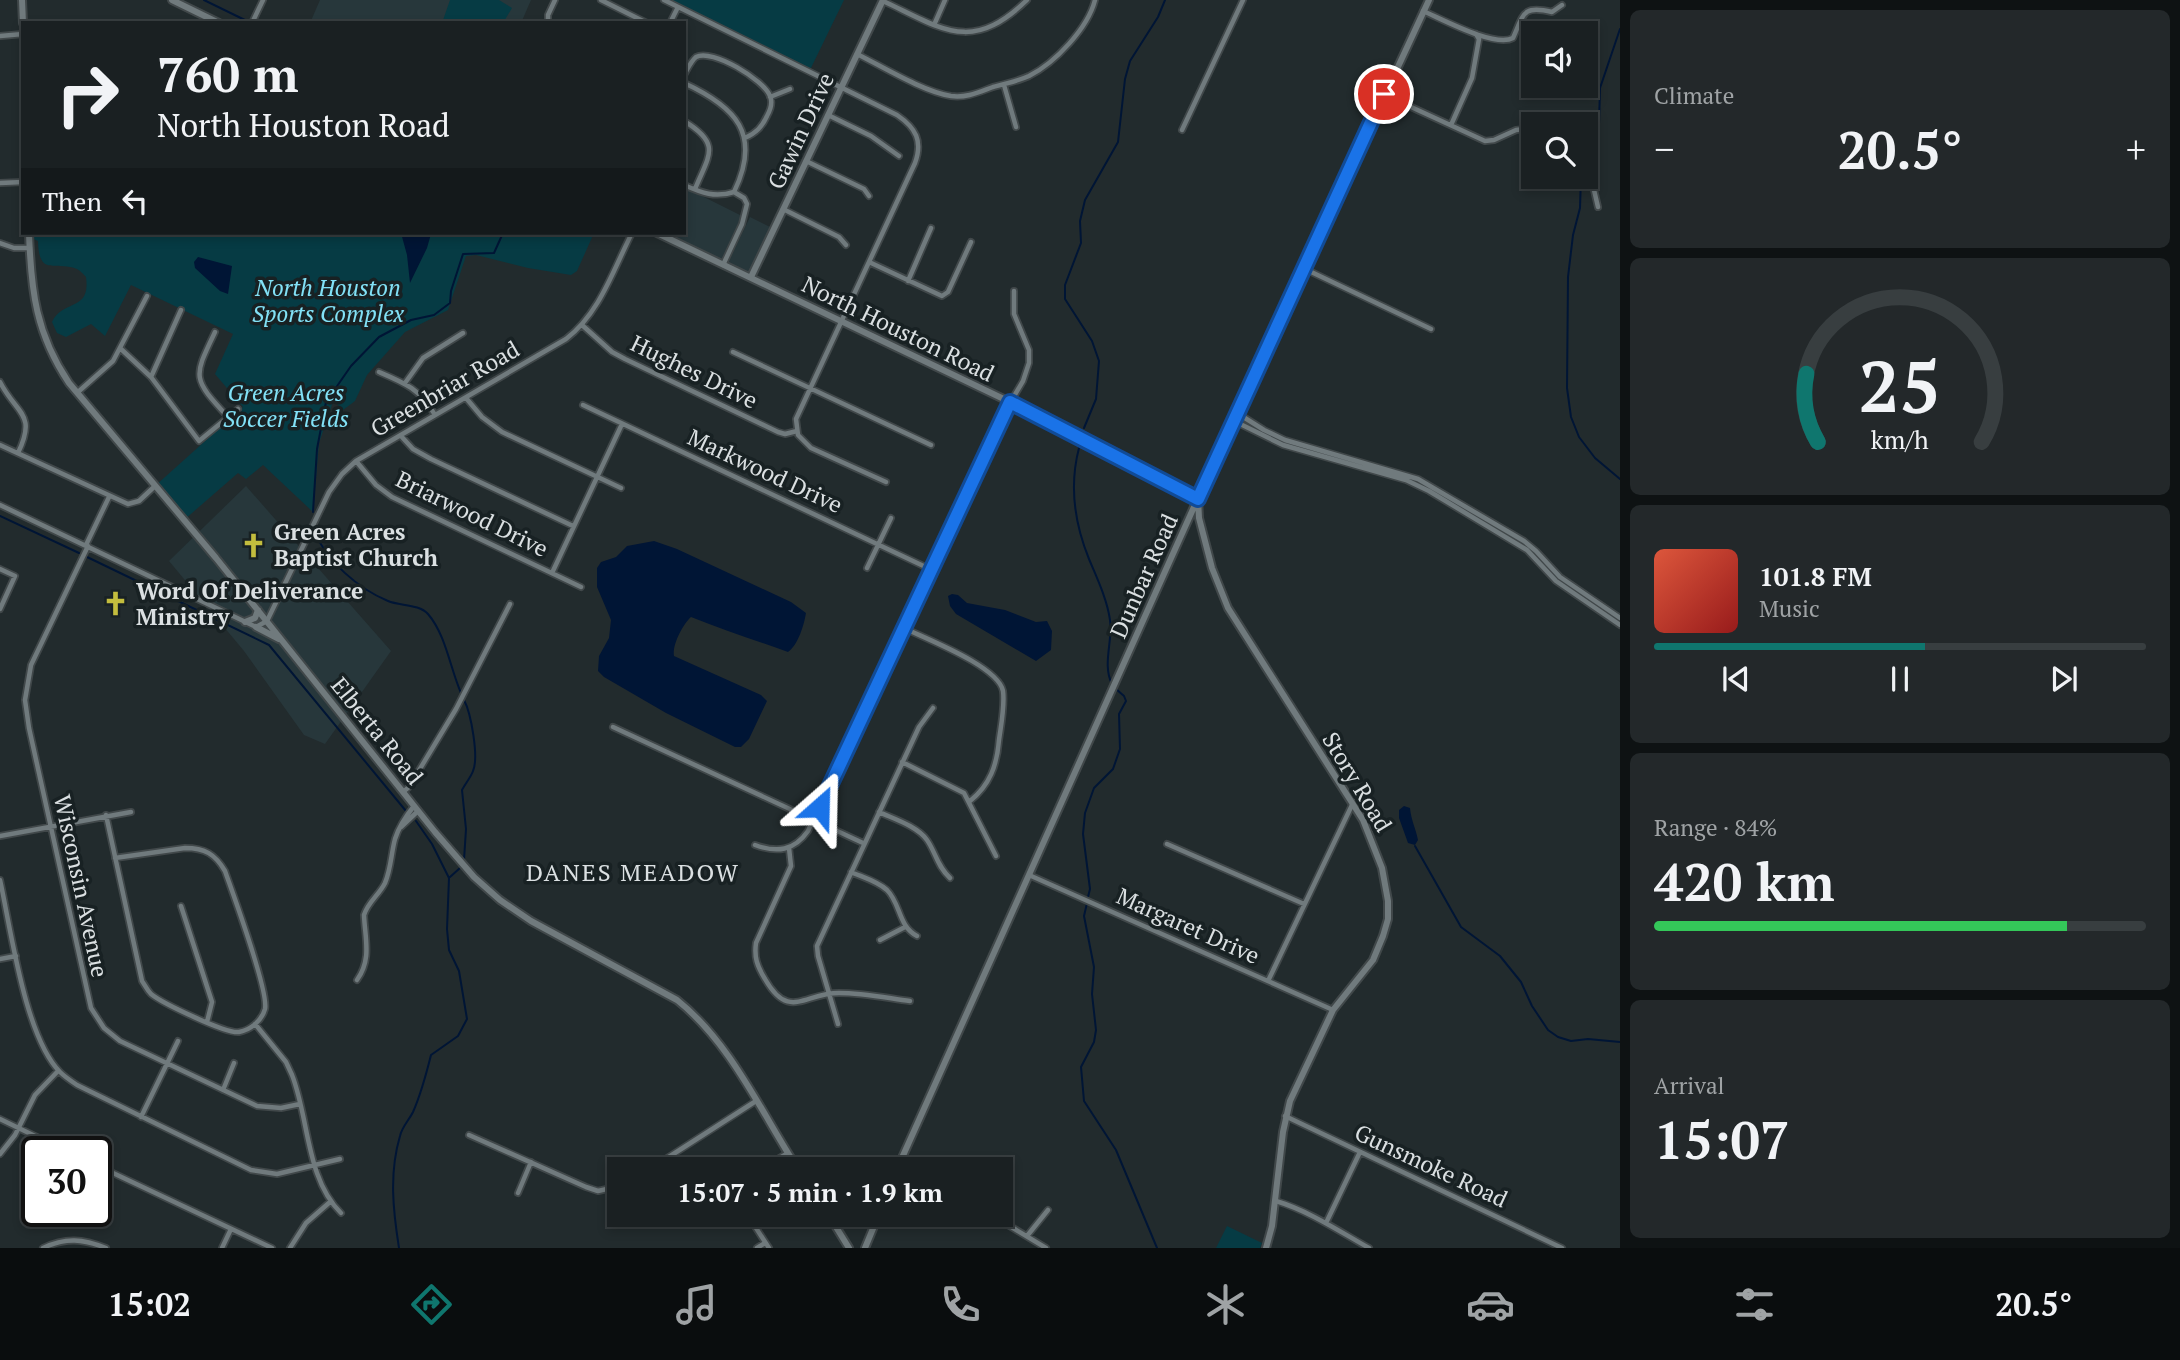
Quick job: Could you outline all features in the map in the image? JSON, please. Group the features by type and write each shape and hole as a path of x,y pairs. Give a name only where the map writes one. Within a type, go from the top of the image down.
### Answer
{"street":[{"path":"22,0 23,21"},
{"path":"172,0 215,21"},
{"path":"253,21 262,0"},
{"path":"548,21 555,0"},
{"path":"601,0 643,21"},
{"path":"664,0 909,124 917,136 920,150 798,412 797,430 804,442 886,482"},
{"path":"883,0 956,33 984,30 999,23 1027,0"},
{"name":"Gawin Drive","path":"751,277 883,0"},
{"path":"934,25 945,0"},
{"path":"857,54 948,95 975,94 1029,76 1052,60 1090,18 1095,0"},
{"path":"1182,130 1242,0"},
{"name":"Dunbar Road","path":"905,1157 1198,499 1429,0"},
{"path":"1423,11 1476,34 1510,41 1526,12 1541,8 1552,12 1562,5"},
{"path":"671,21 678,7"},
{"path":"0,36 21,34"},
{"path":"1451,125 1472,78 1479,39 1476,34"},
{"path":"686,72 694,58 714,58 751,76 764,87 770,97 771,108 762,126 745,138"},
{"path":"686,84 728,108 737,119 745,138 745,163 734,192"},
{"path":"1004,85 1016,127"},
{"path":"770,97 790,89"},
{"path":"1384,94 1489,141 1521,129"},
{"path":"828,115 871,136 899,156"},
{"path":"686,122 701,131 708,140 710,150 695,189"},
{"path":"806,161 864,189 869,196"},
{"path":"0,183 21,182"},
{"path":"686,186 711,196 734,192 744,198 747,204 747,212 723,265"},
{"path":"1594,189 1598,207"},
{"path":"783,209 839,237 846,245"},
{"path":"908,281 931,229"},
{"name":"Elberta Road","path":"29,235 38,321 55,362 267,621 416,809 474,877 516,912 687,1008 722,1048 791,1157"},
{"name":"Greenbriar Road","path":"267,621 329,492 342,474 356,461 566,339 582,325 598,303 631,235"},
{"name":"North Houston Road","path":"661,235 1010,402 1198,499"},
{"path":"869,262 942,296 948,292 971,242"},
{"path":"0,243 14,248 30,248"},
{"path":"1304,269 1431,329"},
{"path":"755,845 779,850 789,848 805,836 1010,402 1023,381 1030,363 1029,350 1014,314 1014,291"},
{"path":"78,392 105,369 121,349 147,296"},
{"path":"151,377 181,310"},
{"name":"Hughes Drive","path":"582,325 612,352 625,359 777,431 785,434 797,430"},
{"path":"215,331 197,377 228,417"},
{"path":"405,383 423,358 463,333"},
{"path":"121,349 151,377 199,441 238,409"},
{"path":"733,352 931,444"},
{"path":"379,372 405,383 422,395 435,415"},
{"path":"0,383 24,418 27,427 18,453"},
{"path":"466,398 482,417 502,432 621,488"},
{"name":"Markwood Drive","path":"583,405 932,570"},
{"path":"1237,413 1285,440 1408,475 1527,550 1556,581 1620,625"},
{"path":"1234,421 1283,445 1406,480 1458,506 1530,546 1560,577 1620,618"},
{"path":"552,573 622,424"},
{"path":"401,436 413,449 430,459 573,526"},
{"path":"0,445 128,504 139,501 155,486"},
{"name":"Briarwood Drive","path":"356,461 376,485 392,497 582,587"},
{"name":"Wisconsin Avenue","path":"109,497 32,665 26,688 27,719 91,1008 110,1035 257,1106 269,1108 300,1104"},
{"name":"Story Road","path":"1198,499 1199,518 1212,568 1228,608 1370,835 1386,885 1388,919 1373,960 1333,1010 1294,1089 1286,1116 1276,1201 1266,1248"},
{"path":"0,506 87,545 280,639"},
{"path":"867,568 891,518"},
{"path":"0,569 15,576 0,609"},
{"path":"403,792 409,787 456,709 510,604"},
{"path":"245,622 255,618 258,610"},
{"path":"256,627 267,621"},
{"path":"904,628 979,666 993,676 1003,691 996,765 984,788 970,801"},
{"path":"838,1024 817,946 919,727 933,708"},
{"path":"613,727 863,843"},
{"path":"902,762 959,789 970,801 996,856"},
{"path":"1268,981 1352,805"},
{"path":"357,980 367,959 364,915 366,908 387,879 395,839 402,822 416,809"},
{"path":"0,836 131,812"},
{"path":"879,812 922,835 933,850 939,868 950,878"},
{"path":"106,816 115,858 145,986 157,998 226,1030 238,1032 260,1020 265,1010 263,985 225,870 215,856 197,848 186,848 115,858"},
{"path":"1167,844 1304,904"},
{"path":"789,848 791,866 756,943 757,966 770,989 782,1001 799,1003 830,994 910,1001"},
{"path":"851,872 877,883 889,892 905,927 917,936"},
{"name":"Margaret Drive","path":"1029,875 1333,1010"},
{"path":"0,880 34,1026 58,1071 77,1085 251,1170 265,1174 290,1172 315,1163 340,1159"},
{"path":"181,906 212,1002 207,1022"},
{"path":"880,940 905,927"},
{"path":"0,959 17,956"},
{"path":"255,1024 286,1062 297,1086 315,1163 330,1202 341,1213"},
{"path":"141,1117 178,1041"},
{"path":"223,1090 234,1063"},
{"path":"0,1154 15,1135 35,1095 58,1071"},
{"path":"669,1157 756,1101"},
{"name":"Gunsmoke Road","path":"1286,1116 1562,1248"},
{"path":"0,1119 34,1136"},
{"path":"469,1135 598,1191 607,1189"},
{"path":"1326,1223 1360,1152"},
{"path":"781,1157 788,1153"},
{"path":"518,1193 531,1163"},
{"path":"112,1173 272,1248"},
{"path":"1276,1201 1326,1223 1369,1248"},
{"path":"290,1248 306,1223 330,1202"},
{"path":"1027,1236 1048,1210"},
{"path":"755,1227 767,1245 757,1248"},
{"path":"836,1227 849,1248"},
{"path":"866,1248 874,1227"},
{"path":"1012,1227 1046,1248"},
{"path":"222,1248 231,1229"},
{"path":"43,1248 63,1240 79,1239 106,1248"}],"shaded area":[{"path":"320,0 531,0 522,21 311,21"},
{"path":"686,188 742,216 721,260 670,235 686,235"},
{"path":"750,217 772,228 750,274 728,263"},
{"path":"402,235 431,235 410,283"},
{"path":"198,257 232,266 228,294 220,291 195,268 194,262"},
{"path":"246,486 391,651 325,744 304,735 244,651 169,561"},
{"path":"654,541 791,602 806,613 798,640 788,652 691,617 679,635 674,656 761,695 767,701 749,739 741,747 735,747 666,713 598,671 599,656 609,638 611,620 597,587 597,568 601,562 616,557 627,546"},
{"path":"958,595 967,603 1005,610 1036,622 1047,621 1052,631 1051,650 1036,661 956,614 950,606 948,596"},
{"path":"1404,806 1410,808 1418,840 1415,845 1408,843 1399,818 1399,810"}],"green space":[{"path":"450,0 499,0 512,8 504,21 443,21"},
{"path":"671,0 844,0 810,70"},
{"path":"593,235 577,271 571,275 476,255 466,256 448,310 405,332 367,375 355,401 343,410 336,403 336,393 319,443 313,512 263,465 246,479 238,473 184,520 155,486 243,407 215,374 233,334 131,285 105,336 91,324 66,337 57,333 52,322 63,310 84,296 86,277 77,269 45,264 41,260 38,241 29,237"},
{"path":"1227,1226 1262,1243 1260,1248 1216,1248"}],"waterway":[{"path":"204,0 247,21"},
{"path":"1084,428 1096,399 1099,361 1092,341 1065,299 1065,285 1081,243 1080,221 1085,200 1118,142 1125,79 1130,61 1158,17 1165,0"},
{"path":"1598,126 1600,88 1620,29"},
{"path":"1581,189 1568,277 1567,388 1571,417 1579,437 1595,458 1620,479"},
{"path":"313,512 317,449 326,402 351,366 379,337 411,320 434,315 450,303 451,291 463,254 494,253 502,235"},
{"path":"1079,448 1074,476 1075,504 1084,545 1109,612 1111,628 1108,669 1112,684"},
{"path":"0,516 79,553"},
{"path":"315,532 327,553 355,582 388,601 420,608 428,614 443,642 461,693"},
{"path":"85,556 269,645 406,811"},
{"path":"1088,897 1090,889 1083,834 1085,813 1094,788 1113,769 1120,749 1119,714 1126,701 1116,689"},
{"path":"464,700 472,724 475,746 473,771 462,790 466,829 464,860"},
{"path":"399,1248 393,1178 401,1133 416,1105 431,1055 458,1036 467,1019 459,971 449,950 449,878 432,844 416,821"},
{"path":"1415,846 1461,927 1500,956 1521,982 1532,1006 1548,1030 1571,1041 1588,1039 1620,1042"},
{"path":"450,877 460,868"},
{"path":"1087,903 1084,916 1094,967 1092,994 1096,1030 1094,1042 1081,1067 1084,1101 1116,1150 1157,1248"}],"place":[{"name":"Green Acres Baptist Church","path":"254,545"},
{"name":"Word Of Deliverance Ministry","path":"116,604"}],"district":[{"name":"DANES MEADOW","path":"633,873"}],"route":[{"path":"820,807 1010,402 1198,499 1384,94"}],"park label":[{"name":"North Houston Sports Complex","path":"328,301"},
{"name":"Green Acres Soccer Fields","path":"286,406"}]}
